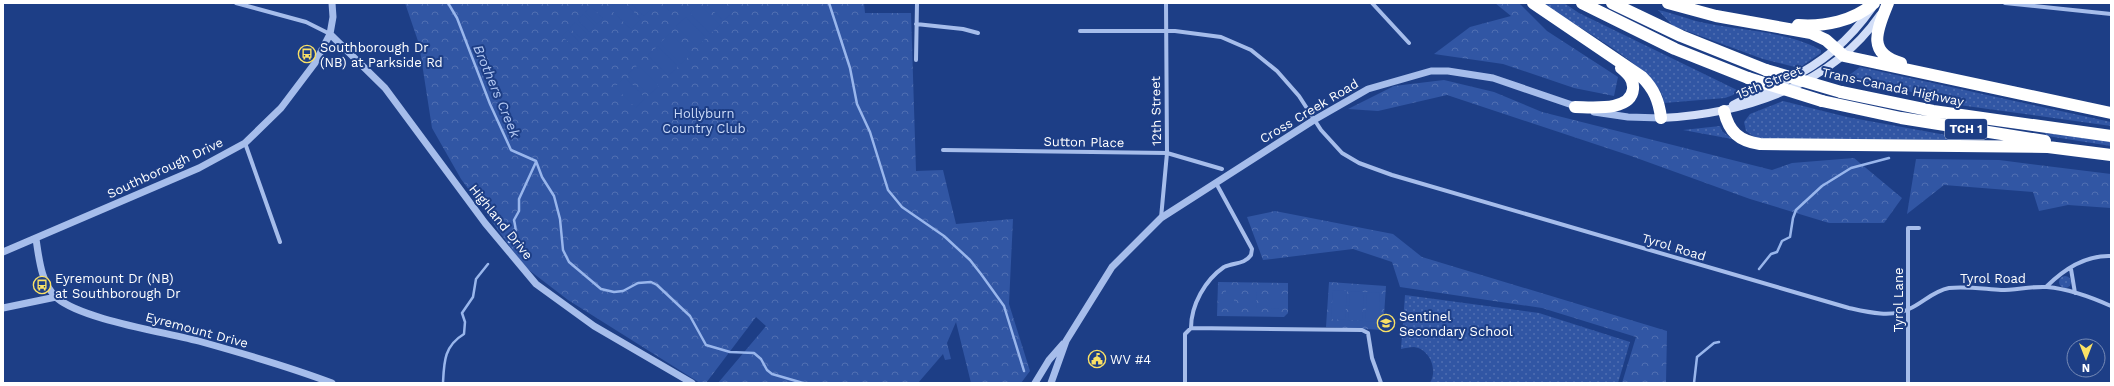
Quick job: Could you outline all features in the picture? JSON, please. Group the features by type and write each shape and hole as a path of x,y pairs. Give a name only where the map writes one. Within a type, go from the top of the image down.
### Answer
{"highway":[{"path":"1533,3 1587,41 1625,64 1649,83 1658,99 1661,118"},
{"name":"Trans-Canada Highway","path":"1582,3 1675,49 1748,78 1822,101 1894,117 2111,152"},
{"name":"Trans-Canada Highway","path":"1612,3 1681,36 1766,70 1841,92 1933,112 2111,136"},
{"path":"1668,3 1716,16 1820,36 1840,53 2111,113"},
{"path":"1773,26 1828,24 1854,16 1875,3"},
{"path":"1888,3 1876,38 1877,45 1884,55 1896,61 1973,83"},
{"path":"1575,107 1603,107 1620,104 1630,97 1632,92 1632,80 1628,75 1587,41"},
{"path":"1724,111 1727,122 1734,134 1748,142 1760,144 2048,147 2111,156"}],"main road":[{"name":"15th Street","path":"1840,53 1875,3"},
{"name":"15th Street","path":"1661,118 1695,116 1724,111 1754,103 1799,84 1865,34 1888,3"}],"street":[{"path":"236,3 306,22 330,34"},
{"name":"Southborough Drive","path":"3,252 200,168 245,143 281,108 315,63 330,34 333,17 332,3"},
{"path":"916,60 917,3"},
{"name":"12th Street","path":"1161,218 1167,153 1166,3"},
{"path":"1372,3 1409,43"},
{"path":"2005,3 2111,14"},
{"path":"916,24 963,28 978,33"},
{"name":"Tyrol Road","path":"1080,31 1165,31 1222,37 1251,50 1277,71 1299,96 1314,120 1342,153 1359,164 1392,175 1849,308 1895,313 1909,309 1933,294 1949,288 2010,290 2046,287 2075,293 2111,306"},
{"name":"Highland Drive","path":"330,34 385,88 484,224 536,284 594,326 692,383"},
{"name":"Cross Creek Road","path":"1035,383 1050,360 1066,341 1112,267 1161,218 1314,120 1368,89 1431,71 1462,73 1494,78 1575,107 1616,115 1661,118"},
{"path":"245,143 280,242"},
{"name":"Sutton Place","path":"943,150 1167,153 1222,169"},
{"path":"1185,383 1185,334 1191,328 1193,308 1208,284 1225,267 1245,261 1251,254 1252,249 1216,183"},
{"name":"Tyrol Lane","path":"1908,383 1908,228 1919,228"},
{"name":"Eyremount Drive","path":"36,239 39,262 45,281 56,297 85,312 202,342 332,383"},
{"path":"2046,287 2055,279 2089,258 2111,256"},
{"path":"2071,269 2075,293"},
{"path":"3,308 56,297"},
{"path":"1191,328 1362,330 1368,333 1372,358 1381,383"},
{"name":"Cross Creek Road","path":"1051,383 1066,341"}],"green space":[{"name":"Hollyburn Country Club","path":"405,3 864,3 865,13 911,13 916,171 943,170 956,224 1013,219 1009,304 1030,371 1021,383 971,383 956,322 947,343 951,359 945,360 943,354 918,383 718,383 766,326 756,317 706,383 700,383 568,300 525,267 461,179 432,128 419,44"},
{"path":"616,3 624,3 641,19 631,29 610,9"},
{"path":"630,3 649,3 653,7 644,16"},
{"path":"662,3 677,3 669,11"},
{"path":"706,3 725,3 733,12 723,21"},
{"path":"1495,3 1519,3 1547,31 1618,77 1614,96 1574,88 1503,64 1434,54 1470,27 1511,16"},
{"path":"1542,3 1564,3 1579,13 1737,90 1733,95 1725,98 1664,103 1660,91 1649,77 1632,62"},
{"path":"699,4 720,25 710,34 690,13"},
{"path":"591,7 603,18 597,24 585,12"},
{"path":"1658,10 1705,23 1779,35 1808,44 1821,50 1821,53 1799,68 1763,59 1673,26"},
{"path":"583,14 595,26 589,32 578,20"},
{"path":"686,17 706,38 697,47 676,26"},
{"path":"575,22 587,34 582,39 570,28"},
{"path":"568,30 579,42 574,47 562,36"},
{"path":"670,33 691,54 681,64 660,43"},
{"path":"658,46 678,67 668,76 648,55"},
{"path":"638,65 659,86 649,95 628,74"},
{"path":"1860,67 2111,122 2111,126 1959,105 1879,83 1856,81 1848,76"},
{"path":"625,77 645,98 636,108 615,87"},
{"path":"1444,80 1494,92 1542,112 1772,170 1792,163 1854,158 1902,198 1884,223 1829,223 1750,199 1631,156 1447,95 1378,111 1348,109 1394,86"},
{"path":"1783,101 1847,117 1979,141 1757,139 1746,131 1744,122 1750,114"},
{"path":"1720,126 1722,131 1732,139 1683,130"},
{"path":"2045,133 2111,141 2111,146 2047,136"},
{"path":"1916,159 1999,160 2111,174 2111,208 2068,205 2039,211 2033,192 1944,185 1907,214"},
{"path":"1275,211 1393,234 1422,257 1667,331 1666,383 1622,383 1636,337 1542,308 1400,287 1392,262 1353,249 1263,260 1247,217"},
{"path":"2065,276 2069,278 2071,282 2069,286 2065,288 2061,286 2059,282 2061,278"},
{"path":"1218,282 1288,283 1288,313 1284,317 1217,316"},
{"path":"1329,282 1386,286 1383,330 1326,327"},
{"path":"1333,290 1347,291 1345,320 1331,319"},
{"path":"1226,291 1234,291 1234,308 1226,308"},
{"path":"1350,291 1364,292 1362,321 1348,320"},
{"path":"1249,292 1257,292 1256,308 1249,308"},
{"path":"1271,292 1279,292 1279,309 1271,308"},
{"path":"1367,292 1380,293 1379,322 1365,321"},
{"path":"1405,295 1539,313 1630,342 1618,383 1430,383 1433,366 1428,356 1420,349 1414,347 1401,349"}],"waterway":[{"name":"Brothers Creek","path":"448,3 457,18 490,104 511,150 536,161 542,177 554,196 560,219 563,250 569,262 601,289 614,292 623,291 638,283 651,282 657,285 690,316 706,345 730,352 754,353 761,359 767,370 772,374 803,383"},
{"path":"829,3 850,68 857,104 870,132 888,190 902,207 944,236 970,260 981,274 1004,306 1024,371"},
{"path":"1759,269 1771,254 1777,252 1782,241 1790,237 1796,210 1822,186 1851,168 1889,158"},
{"path":"509,242 514,237 516,232 514,220 519,211 519,199 536,162"},
{"path":"443,383 446,355 452,344 464,334 465,322 462,313 473,297 476,279 488,264"},
{"path":"1694,383 1697,357 1714,343 1719,342"}],"place":[{"name":"Southborough Dr (NB) at Parkside Rd","path":"307,54"},
{"name":"Eyremount Dr (NB) at Southborough Dr","path":"42,285"},
{"name":"Sentinel Secondary School","path":"1386,323"},
{"name":"WV #4","path":"1097,359"}]}
